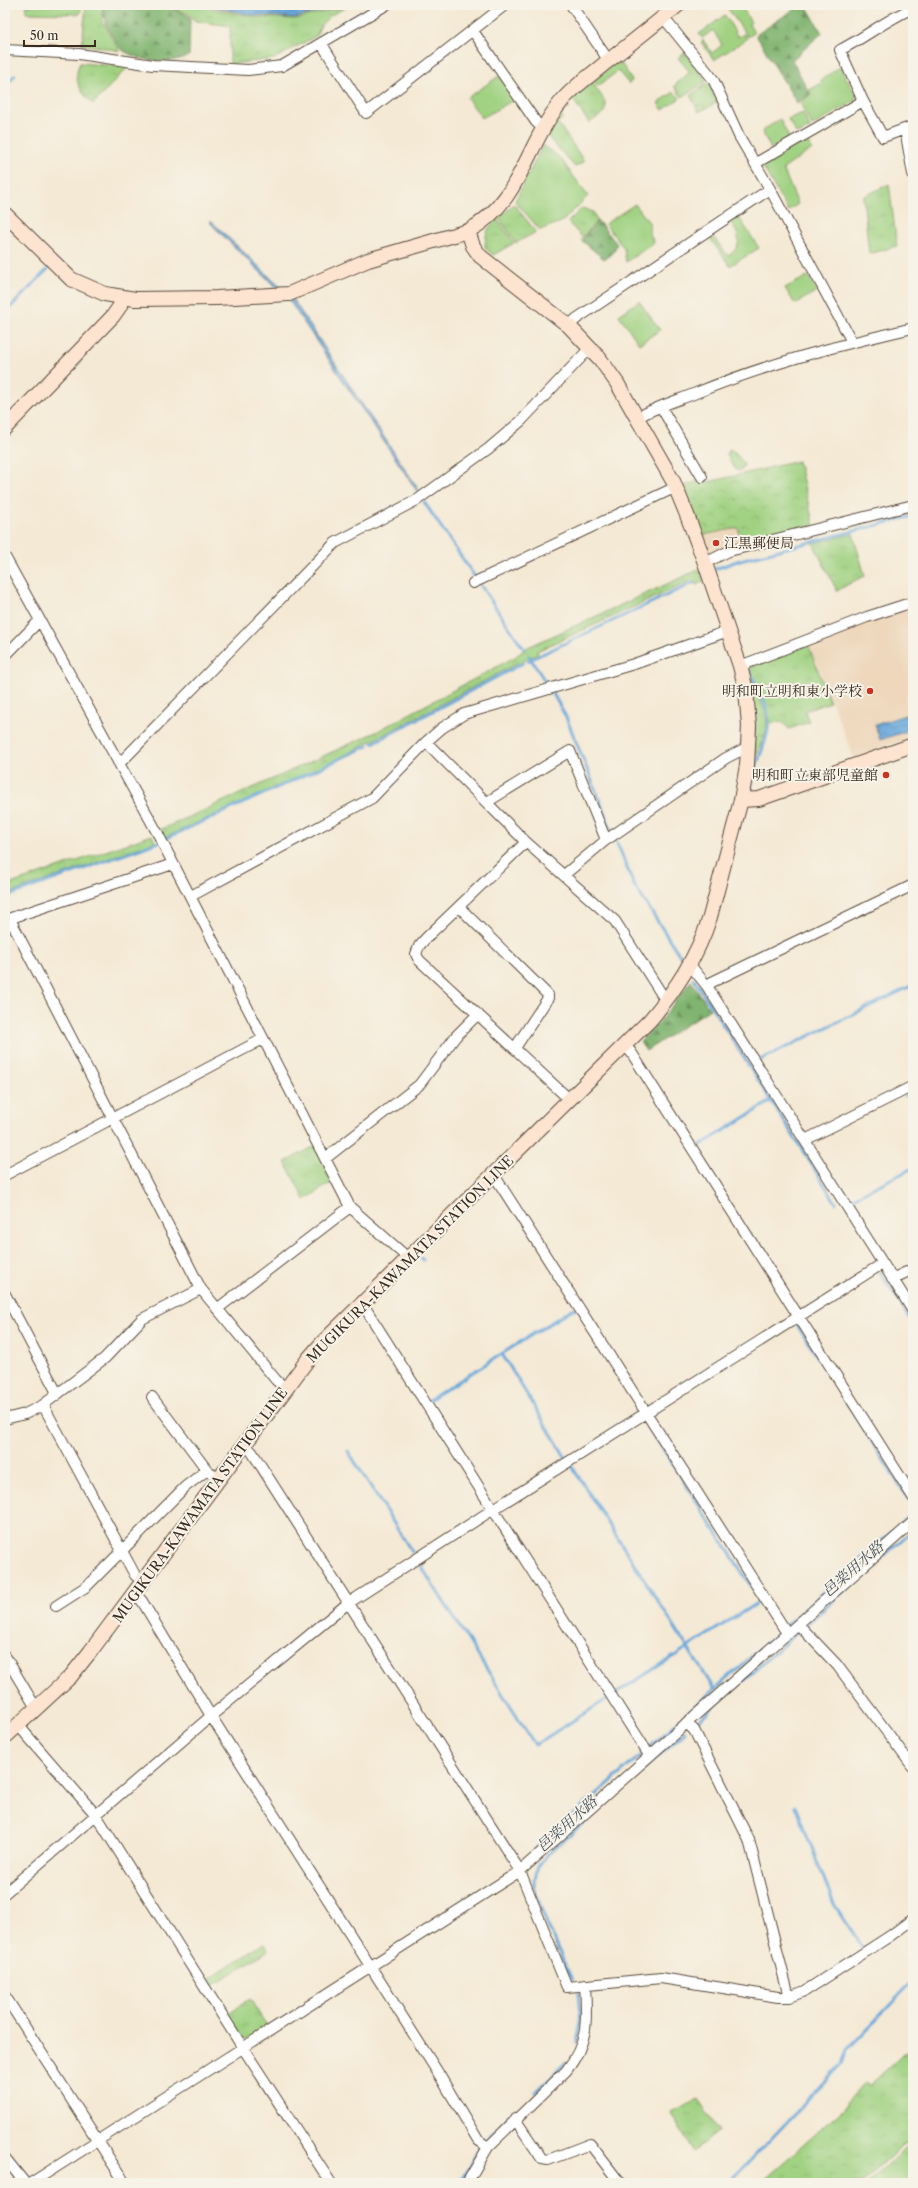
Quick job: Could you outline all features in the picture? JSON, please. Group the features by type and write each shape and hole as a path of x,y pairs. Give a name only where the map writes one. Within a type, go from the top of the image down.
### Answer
{"main road":[{"path":"5,214 71,279 92,290 120,298 170,300 289,294 368,260 468,231 489,217 503,203 561,101 678,5"},
{"name":"MUGIKURA-KAWAMATA STATION LINE","path":"5,1737 71,1676 144,1582 309,1358 362,1302 626,1046 666,1001 690,965 704,936 710,917 741,800 747,765 749,707 740,666 705,563 676,487 617,383 591,348 569,326 480,256 473,246 468,231"},
{"path":"5,428 109,322 120,306 120,298"},
{"path":"741,800 759,799 913,745"}],"street":[{"path":"5,50 79,54 153,65 248,70 282,66 386,5"},
{"path":"321,43 366,113 505,5"},
{"path":"571,5 609,61"},
{"path":"913,11 911,9 901,14 865,37 840,50 863,101 883,137 909,128 913,174"},
{"path":"663,18 713,79 739,136 756,163 852,342"},
{"path":"473,31 536,122 544,129"},
{"path":"756,163 863,101"},
{"path":"569,326 588,311 770,189"},
{"path":"637,418 738,376 852,342 913,328"},
{"path":"118,762 124,759 335,543 417,500 488,450 521,421 591,348"},
{"path":"661,407 702,477"},
{"path":"473,583 676,487"},
{"path":"705,563 729,551 913,505"},
{"path":"5,556 191,896 350,1207 408,1258"},
{"path":"740,666 866,617 913,602"},
{"path":"5,656 40,620"},
{"path":"191,896 372,798 426,742 448,724 475,710 634,664 728,631"},
{"path":"426,742 526,842 615,921 666,1001"},
{"path":"564,875 606,840 726,758 748,747"},
{"path":"487,802 570,751 606,840"},
{"path":"526,842 427,937 419,946 416,954 419,960 570,1100"},
{"path":"174,864 7,919 113,1118 201,1289 276,1380 286,1389"},
{"path":"707,986 712,982 913,884"},
{"path":"459,907 548,994 548,998 515,1048"},
{"path":"690,965 707,986 913,1311"},
{"path":"326,1158 418,1085 456,1036 478,1014"},
{"path":"5,1175 263,1039"},
{"path":"626,1046 913,1497"},
{"path":"805,1140 913,1086"},
{"path":"494,1175 787,1633"},
{"path":"217,1309 350,1207"},
{"path":"5,1893 211,1716 347,1604 492,1510 799,1318 882,1264"},
{"path":"892,1279 913,1269"},
{"path":"5,1419 25,1414 43,1405 105,1358 142,1319 201,1289"},
{"path":"5,1294 57,1393"},
{"path":"362,1302 492,1510 649,1755"},
{"path":"152,1397 207,1470 220,1480"},
{"path":"43,1405 135,1575 144,1582"},
{"path":"245,1445 252,1452 347,1604 520,1871 567,1987 661,1978 778,1998 789,1997 805,1991 834,1974 913,1920"},
{"path":"56,1606 87,1586 185,1487 207,1470"},
{"path":"30,2183 520,1871 913,1522"},
{"path":"135,1594 142,1601 211,1716 478,2140 488,2147"},
{"path":"798,1624 841,1670 913,1767"},
{"path":"5,1656 36,1708"},
{"path":"686,1723 694,1730 749,1840 789,1997"},
{"path":"18,1725 96,1815 243,2048 331,2183"},
{"path":"467,2183 488,2147 515,2119 566,2071 575,2060 585,2036 587,2022 585,1986"},
{"path":"5,1996 125,2183"},
{"path":"515,2119 542,2158 548,2160 590,2144 620,2183"},
{"path":"5,2158 25,2183"}],"shaded area":[{"path":"738,528 742,544 710,557 703,535"},
{"name":"明和町立明和東小学校","path":"913,605 913,737 854,758 809,644"}],"green space":[{"path":"26,5 82,5 80,14 26,13"},
{"path":"86,5 103,5 101,19 120,51 82,44"},
{"path":"105,5 169,7 190,17 189,56 172,61 154,61 136,57 121,49 104,20 103,13"},
{"path":"165,5 193,5 256,17 296,19 351,5 331,15 321,25 316,36 274,59 230,64 230,26 195,21 190,15"},
{"path":"734,5 748,5 743,9 751,22 749,24 754,33 748,37 728,9"},
{"path":"800,5 806,5 822,33 792,60 810,94 797,103 756,35"},
{"path":"725,15 738,37 744,34 747,39 714,60 701,42 703,40 712,53 722,45 713,30 702,38 699,34"},
{"path":"685,53 707,81 682,97 674,86 690,72 678,58"},
{"path":"617,61 624,67 632,81 629,84 618,71 598,86 594,81"},
{"path":"80,63 128,67 93,104 84,95 77,80"},
{"path":"840,67 856,95 855,101 812,126 800,103 811,94 809,90 822,83 821,80"},
{"path":"499,76 515,99 482,118 467,98"},
{"path":"592,82 606,103 605,112 589,123 572,98"},
{"path":"709,83 718,102 699,112 690,95"},
{"path":"674,92 680,98 663,110 658,103"},
{"path":"566,105 570,107 561,114 563,118 558,123 584,161 575,167 546,135"},
{"path":"803,113 810,128 798,134 788,119"},
{"path":"780,119 789,138 771,149 762,131"},
{"path":"807,138 812,149 783,169 798,204 788,211 762,165"},
{"path":"543,145 560,158 588,196 563,221 540,230 515,201"},
{"path":"889,184 897,246 869,254 863,197"},
{"path":"514,204 536,232 516,243 499,218"},
{"path":"635,204 650,224 650,234 654,243 626,262 624,248 605,224"},
{"path":"582,208 593,212 597,221 582,237 568,222"},
{"path":"738,216 759,248 730,266 707,234 710,232 728,256 733,252 738,244 738,235 730,220"},
{"path":"497,219 514,243 493,255 485,248 486,239 487,232"},
{"path":"598,221 617,244 613,253 604,259 581,240"},
{"path":"808,276 817,291 795,304 785,288"},
{"path":"639,301 660,330 639,344 619,315"},
{"path":"729,450 736,454 741,460 744,465 742,470 737,471 730,462 727,453"},
{"path":"798,461 814,526 742,544 738,528 703,535 684,486 706,479 708,482"},
{"path":"853,534 865,576 837,591 813,543"},
{"path":"700,569 704,581 696,585 693,580 537,651 538,654 532,657 530,656 522,663 520,662 336,760 164,838 160,830 374,733 515,657 526,648"},
{"path":"808,644 830,702 805,711 809,722 789,729 782,722 771,723 764,699 749,671 766,714 767,729 753,764 755,708 748,668"},
{"path":"152,835 155,842 5,895 5,886"},
{"path":"691,981 710,1009 646,1051 640,1042 660,1021"},
{"path":"315,1146 332,1182 305,1200 285,1162"},
{"path":"264,1943 269,1950 210,1987 206,1980"},
{"path":"250,1999 267,2026 246,2039 242,2038 227,2014"},
{"path":"913,2045 913,2136 862,2183 760,2183 844,2109 850,2097 866,2082 869,2086"},
{"path":"698,2100 719,2131 693,2151 670,2112"},
{"path":"913,2141 913,2183 868,2183"}],"water":[{"path":"206,5 343,5 295,18 252,15"},
{"path":"211,221 292,298 419,490 417,491 288,299 210,223"},
{"path":"908,714 913,729 880,740 875,725"}],"waterway":[{"path":"5,86 15,75"},
{"path":"5,313 48,269"},
{"path":"424,502 524,649"},
{"path":"715,569 740,560 913,516"},
{"path":"536,657 693,583"},
{"path":"529,656 548,686"},
{"path":"528,661 534,658"},
{"path":"373,743 523,663"},
{"path":"750,671 766,707 769,722 764,744 754,772 751,788"},
{"path":"552,692 566,717 634,885 684,962"},
{"path":"165,839 368,746"},
{"path":"5,897 159,842"},
{"path":"694,979 836,1203"},
{"path":"758,1061 913,985"},
{"path":"905,1096 913,1092"},
{"path":"698,1147 771,1101"},
{"path":"849,1200 913,1168"},
{"path":"880,1272 913,1324"},
{"path":"429,1400 574,1308 575,1309"},
{"path":"797,1325 913,1506"},
{"path":"502,1354 566,1458"},
{"path":"646,1423 780,1631"},
{"path":"348,1451 412,1552"},
{"path":"571,1465 714,1689"},
{"path":"534,1850 913,1513"},
{"name":"邑楽用水路","path":"808,1623 913,1530"},
{"path":"421,1566 535,1745 607,1699"},
{"path":"615,1694 760,1601"},
{"name":"邑楽用水路","path":"693,1725 800,1630"},
{"name":"邑楽用水路","path":"572,1980 549,1929 538,1900 534,1879 537,1869 547,1855 685,1732"},
{"path":"795,1806 834,1904 863,1948"},
{"path":"729,2183 842,2064 847,2050 913,1981"},
{"name":"邑楽用水路","path":"577,2042 581,2022 578,1993"},
{"name":"邑楽用水路","path":"536,2092 566,2062"},
{"name":"邑楽用水路","path":"488,2138 515,2110"},
{"name":"邑楽用水路","path":"461,2183 480,2147"}],"place":[{"name":"江黒郵便局","path":"716,543"},
{"name":"明和町立明和東小学校","path":"870,691"},
{"name":"明和町立東部児童館","path":"886,775"}]}
